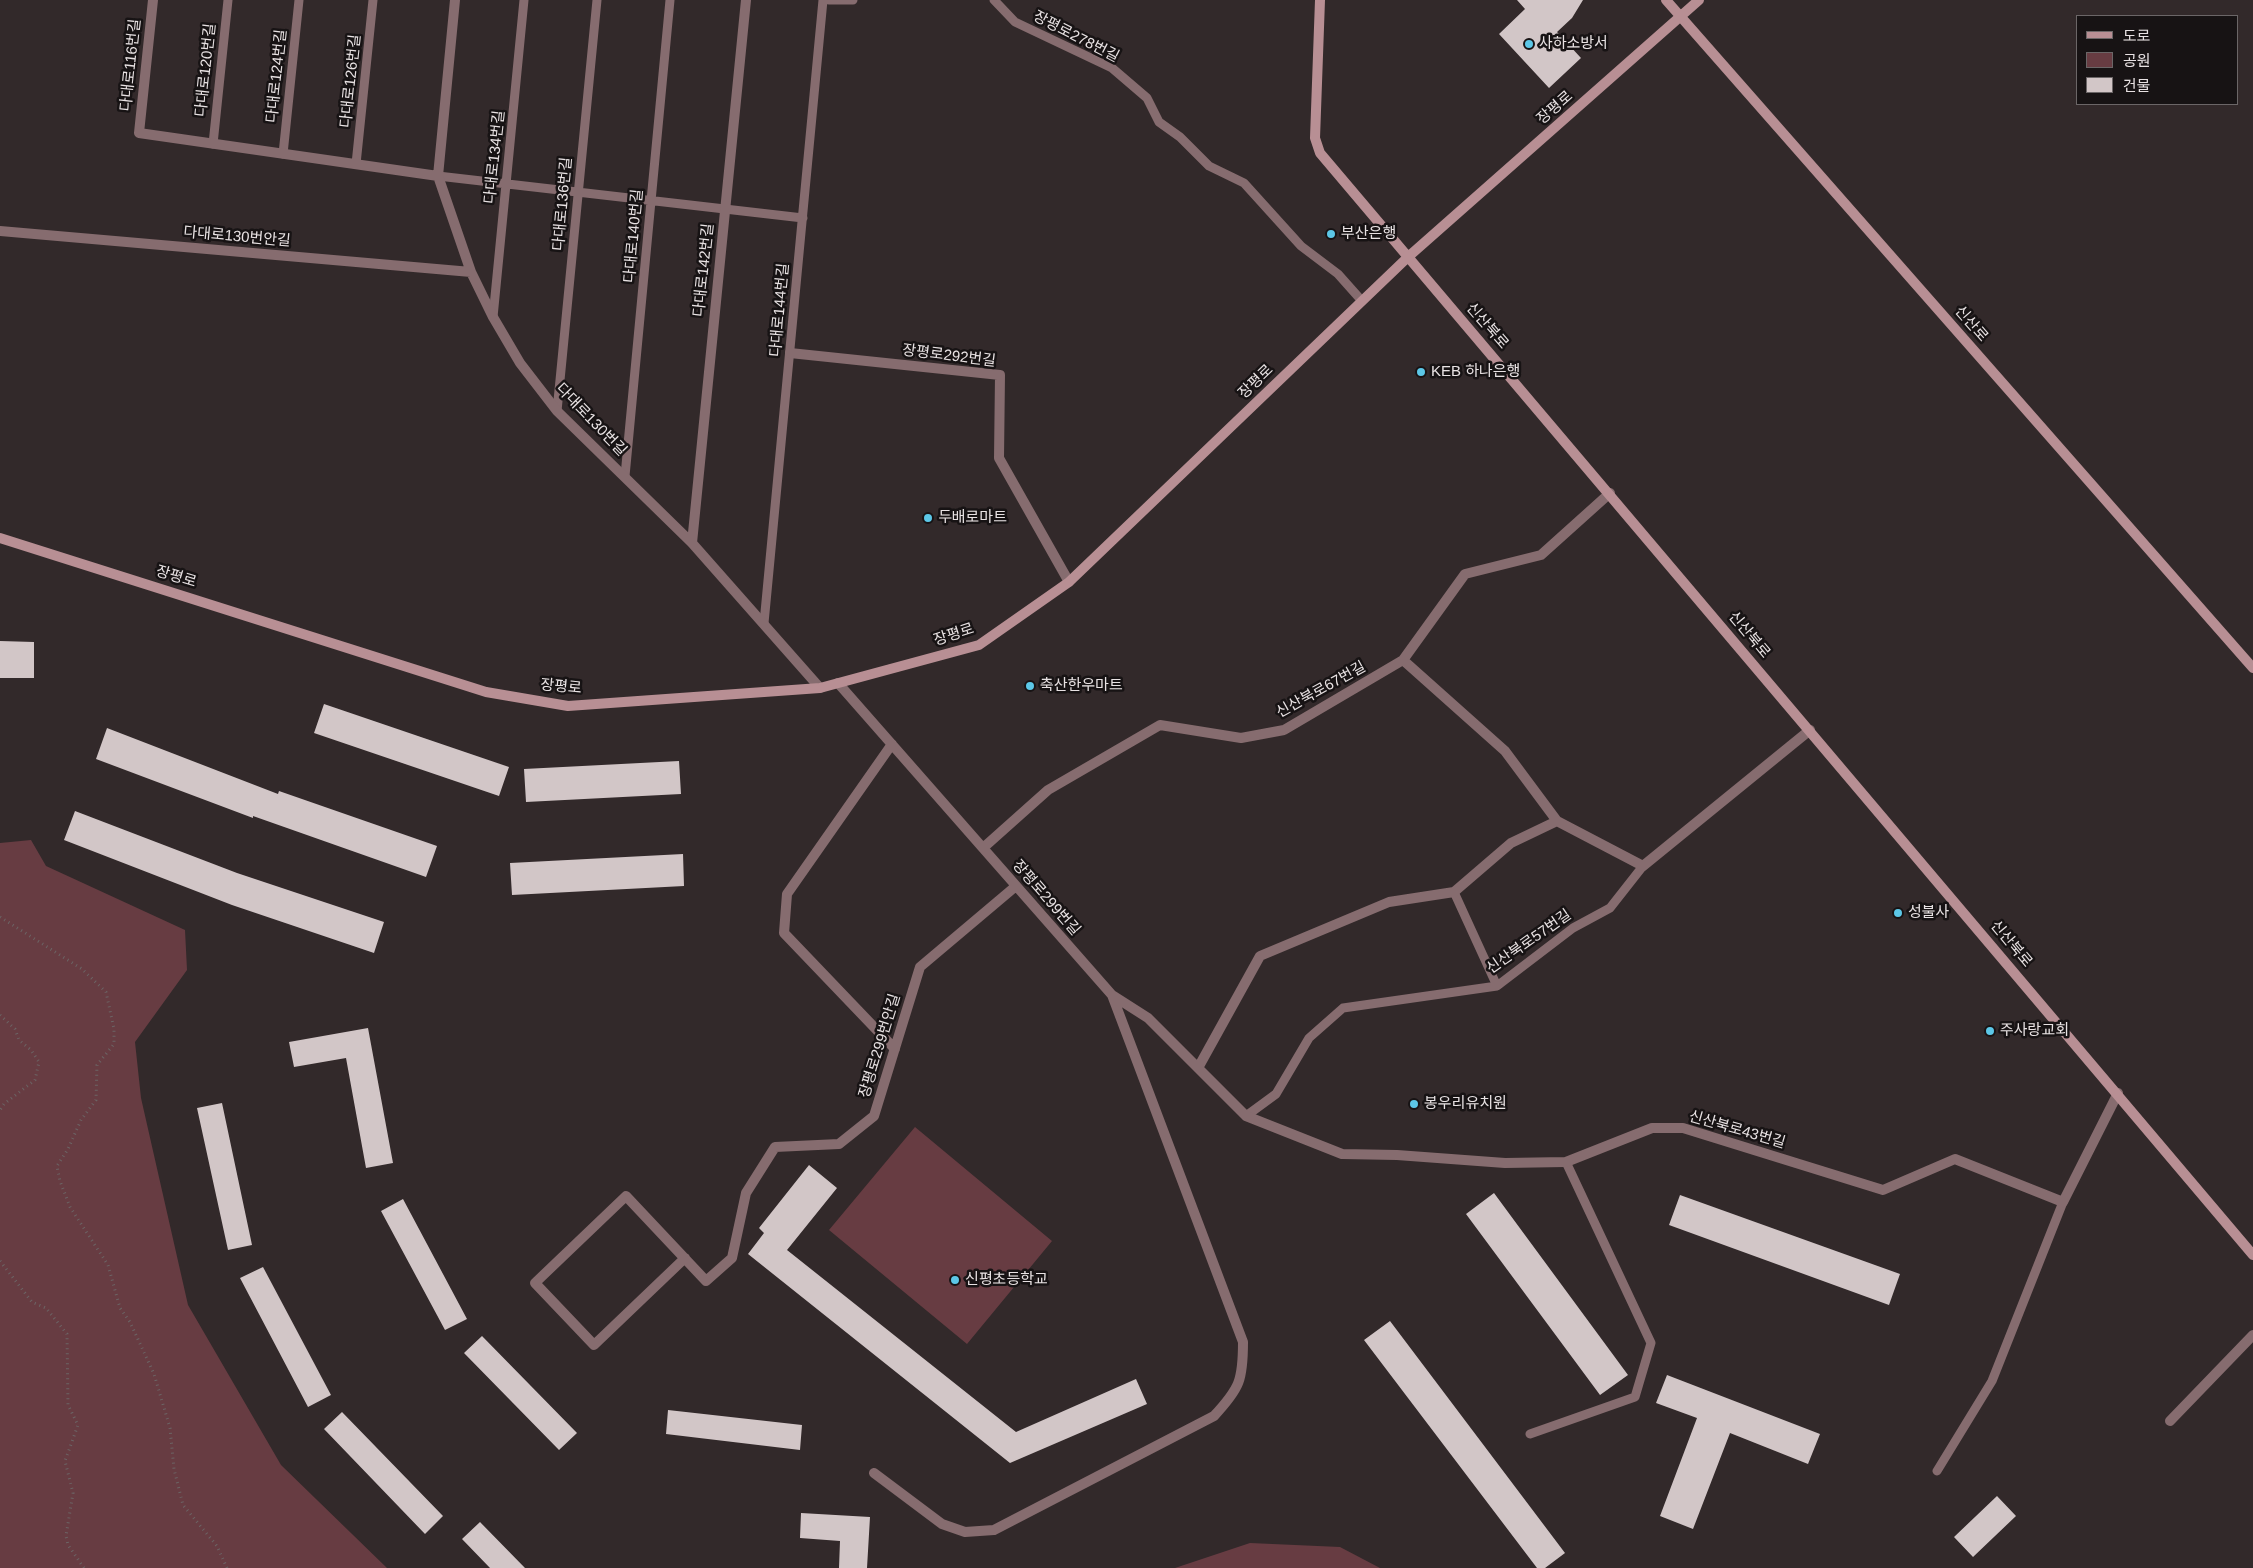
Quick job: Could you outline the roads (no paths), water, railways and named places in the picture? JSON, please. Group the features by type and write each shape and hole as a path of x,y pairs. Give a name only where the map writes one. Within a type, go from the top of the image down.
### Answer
{"street":[{"name":"다대로116번길","path":"153,0 139,133 212,144"},
{"name":"다대로130번길","path":"455,0 438,176 471,272 493,317 520,363 557,411 692,543 820,688"},
{"name":"다대로142번길","path":"692,543 746,0"},
{"name":"신산북로","path":"1320,0 1315,138 1320,153 2118,1093 2253,1255"},
{"name":"신산로","path":"1666,0 2253,668"},
{"name":"장평로","path":"0,538 486,692 568,706 820,688 979,645 1069,582 1408,258 1700,0"},
{"path":"212,144 438,176"},
{"name":"다대로130번안길","path":"0,231 471,272"},
{"name":"장평로292번길","path":"790,353 1000,375 999,458 1069,582"},
{"name":"신산북로67번길","path":"983,848 1048,790 1160,725 1241,738 1284,730 1403,660 1465,574 1542,555 1610,493"},
{"path":"1403,660 1505,751 1558,821 1643,866"},
{"name":"장평로299번길","path":"838,683 1112,995 1148,1018 1246,1116"},
{"name":"신산북로57번길","path":"1643,866 1810,730"},
{"path":"892,744 787,894 784,933 895,1049"},
{"path":"1198,1068 1260,956 1389,902 1454,892 1511,844 1558,821"},
{"name":"장평로299번안길","path":"685,1258 594,1345 535,1283 626,1196 685,1258 706,1281 732,1258 746,1193 774,1147 839,1144 874,1116 920,967 1016,886"},
{"path":"874,1473 942,1524 965,1532 994,1530 1214,1416 1234,1395 1243,1372 1243,1342 1112,995"},
{"path":"2063,1202 2118,1093"},
{"name":"신산북로43번길","path":"1246,1116 1342,1154 1397,1154 1505,1163 1566,1162 1652,1128 1683,1128 1883,1190 1955,1159 2063,1202"},
{"path":"2170,1421 2253,1335"}],"lane":[{"name":"다대로120번길","path":"212,144 228,0"},
{"name":"다대로124번길","path":"283,154 299,0"},
{"name":"다대로126번길","path":"356,164 373,0"},
{"name":"다대로134번길","path":"493,317 524,0"},
{"name":"다대로136번길","path":"557,411 597,0"},
{"name":"다대로140번길","path":"625,476 670,0"},
{"name":"다대로144번길","path":"764,623 824,0"},
{"path":"829,0 853,0"},
{"name":"장평로278번길","path":"994,0 1015,22 1112,68 1147,98 1159,122 1180,137 1209,166 1244,183 1300,246 1338,274 1362,301"},
{"path":"438,176 803,218"},
{"name":"신산북로57번길","path":"1246,1116 1276,1094 1309,1038 1343,1008 1497,986 1573,928 1610,908 1643,866"},
{"path":"1454,892 1497,986"},
{"path":"1530,1434 1635,1397 1651,1343 1566,1162"},
{"path":"1937,1471 1992,1381 2063,1202"}],"place":[{"name":"사하소방서","path":"1529,44"},
{"name":"부산은행","path":"1331,234"},
{"name":"KEB 하나은행","path":"1421,372"},
{"name":"두배로마트","path":"928,518"},
{"name":"축산한우마트","path":"1030,686"},
{"name":"성불사","path":"1898,913"},
{"name":"주사랑교회","path":"1990,1031"},
{"name":"봉우리유치원","path":"1414,1104"},
{"name":"신평초등학교","path":"955,1280"}]}
